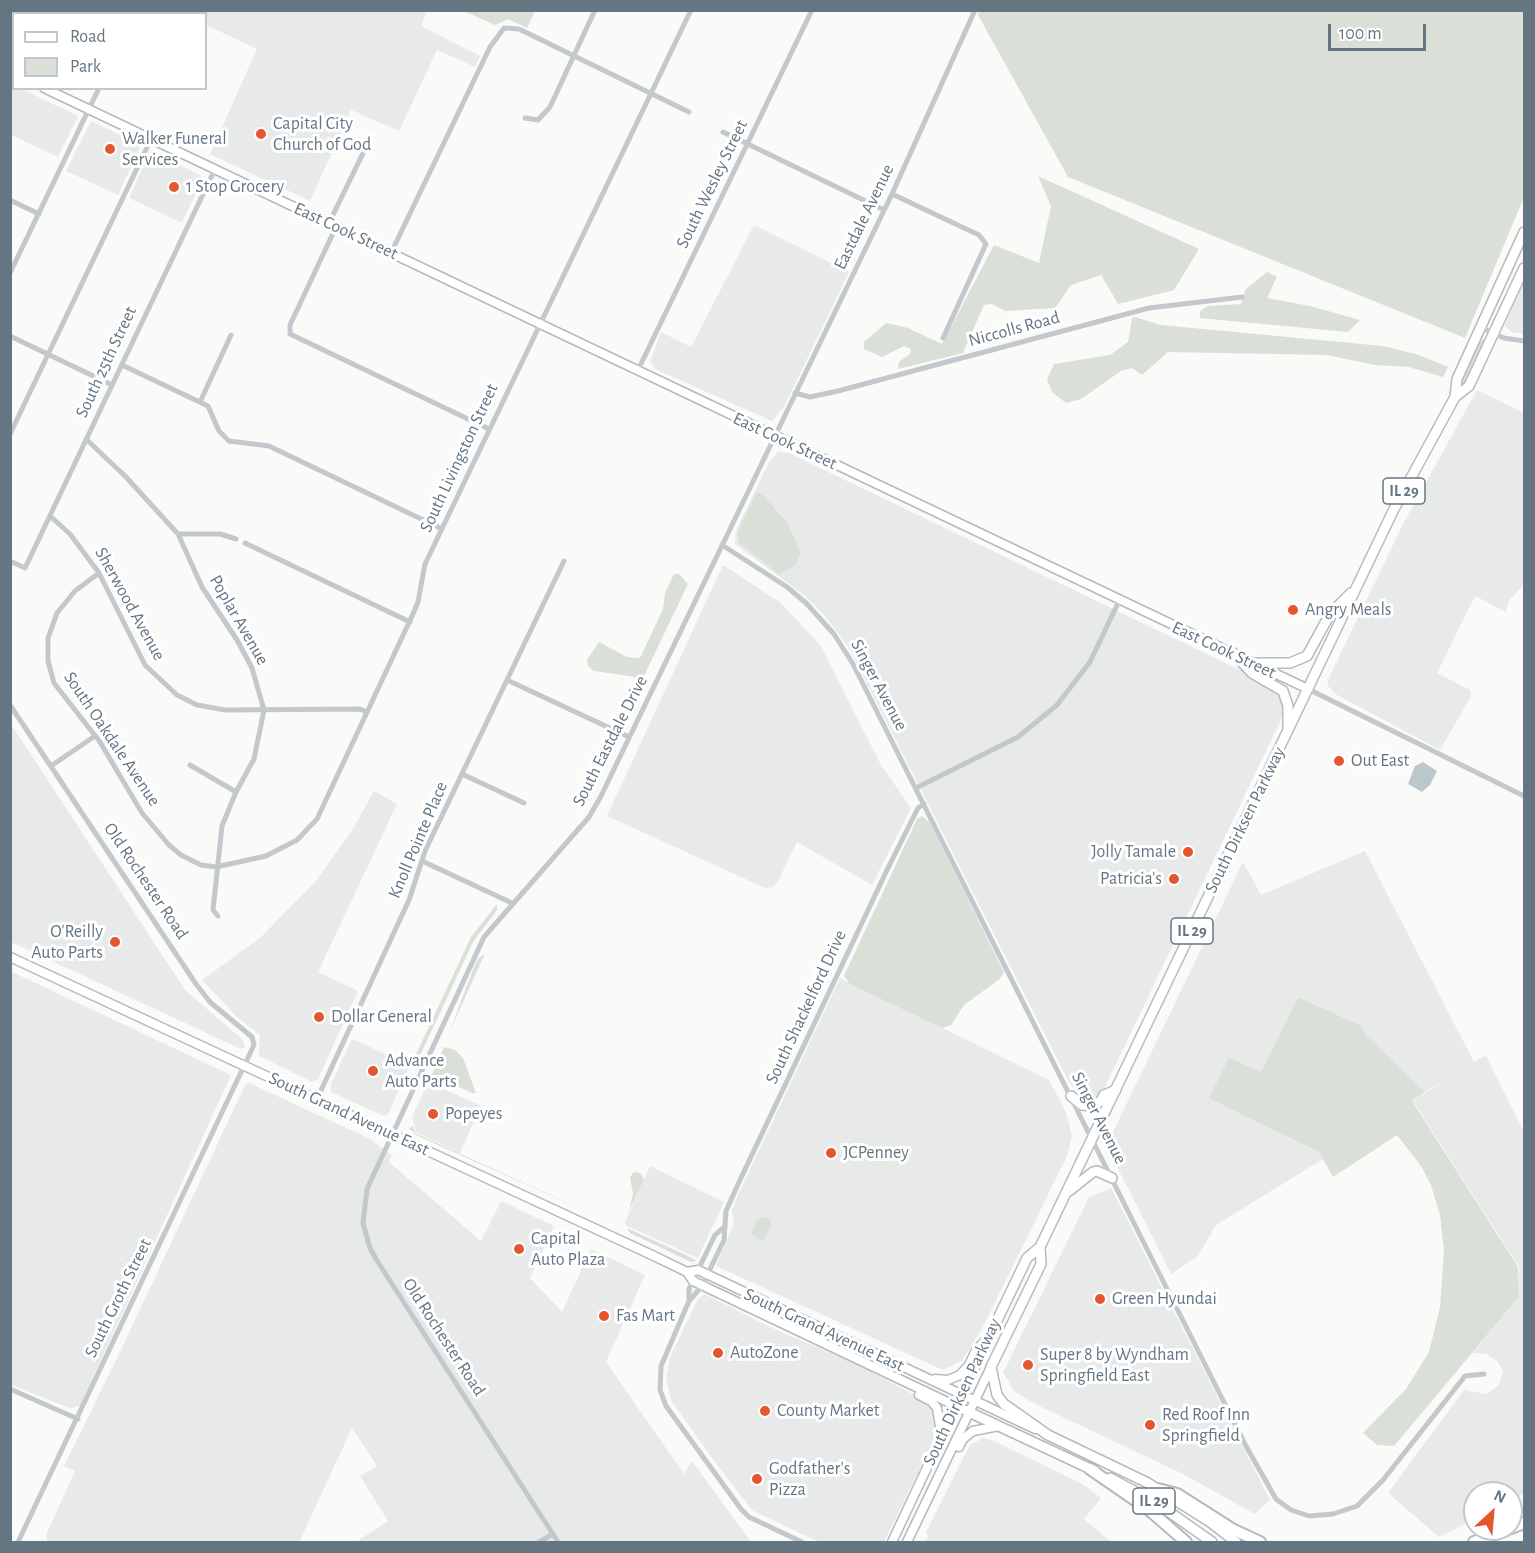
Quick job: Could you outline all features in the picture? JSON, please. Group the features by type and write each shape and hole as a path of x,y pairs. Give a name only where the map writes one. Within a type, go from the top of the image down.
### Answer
{"highway":[{"path":"1090,1469 1148,1509 1186,1542"},
{"path":"1158,1489 1177,1494 1232,1529 1260,1542"},
{"path":"1474,1542 1524,1523"}],"main road":[{"name":"East Cook Street","path":"48,90 1308,689"},
{"name":"South Dirksen Parkway","path":"892,1542 1027,1258 1040,1247 1400,498 1455,397 1457,379 1524,232"},
{"name":"South Dirksen Parkway","path":"1455,397 1469,386 1524,268"},
{"path":"1254,663 1290,663 1307,656 1330,614 1357,588"},
{"path":"1233,653 1252,673 1283,691 1288,706 1288,731"},
{"name":"South Grand Avenue East","path":"10,957 687,1272 693,1281 702,1286 956,1406"},
{"path":"1071,1096 1082,1105 1092,1106 1101,1101 1104,1095 1116,1090"},
{"path":"1065,1194 1093,1172 1112,1178"},
{"name":"South Dirksen Parkway","path":"907,1542 1041,1264 1040,1247"},
{"path":"687,1272 698,1270"},
{"name":"South Grand Avenue East","path":"698,1270 1047,1435"},
{"path":"920,1375 940,1380 960,1375 969,1365 976,1350 987,1339"},
{"path":"874,1367 885,1378 931,1401 940,1415 940,1437"},
{"name":"IL 29","path":"992,1367 993,1385 1004,1404 1047,1435 1158,1489 1236,1542"},
{"name":"IL 29","path":"956,1406 1090,1469 1158,1504 1212,1542"},
{"path":"946,1464 957,1452 963,1439 973,1431 999,1426"}],"street":[{"path":"525,118 538,120 544,115 560,89 595,10"},
{"name":"South Livingston Street","path":"216,867 277,851 307,830 317,819 410,622 418,602 425,564 691,10"},
{"name":"South Wesley Street","path":"638,370 813,10"},
{"name":"Eastdale Avenue","path":"775,435 892,194 975,10"},
{"path":"392,253 490,46 504,28 514,27 689,112"},
{"path":"10,273 98,90"},
{"path":"723,132 884,210"},
{"path":"10,434 151,139"},
{"path":"368,142 289,332 295,338 489,429"},
{"name":"South 25th Street","path":"10,561 25,568 215,169"},
{"path":"892,194 979,235 986,244 943,339"},
{"path":"10,200 39,214"},
{"name":"Niccolls Road","path":"795,393 810,396 838,391 1149,308 1242,297"},
{"path":"1482,328 1524,341"},
{"path":"200,402 231,335"},
{"path":"10,336 112,385"},
{"path":"122,365 208,406 219,431 229,441 269,446 442,529"},
{"name":"South Eastdale Drive","path":"392,1134 479,944 512,903 589,817 775,435"},
{"name":"Poplar Avenue","path":"86,439 126,477 178,534 202,587 237,640 252,668 264,710 254,759 236,792 222,826 213,910 218,916"},
{"name":"Sherwood Avenue","path":"50,516 57,519 70,534 99,573 145,665 169,689 196,705 211,708 360,709 367,712"},
{"path":"178,534 220,534 236,539"},
{"path":"245,543 410,622"},
{"name":"Singer Avenue","path":"722,545 787,587 806,603 834,634 853,664 1263,1479 1276,1499 1292,1510 1322,1517 1346,1511 1363,1502 1465,1376 1484,1374"},
{"name":"Knoll Pointe Place","path":"317,1099 409,900 422,861 564,561"},
{"name":"South Oakdale Avenue","path":"99,573 75,591 57,613 48,638 47,654 54,683 95,736 142,813 169,846 190,860 216,867"},
{"path":"916,788 1018,737 1057,705 1090,662 1119,601"},
{"path":"507,680 629,737"},
{"name":"East Cook Street","path":"1308,689 1524,796"},
{"name":"Old Rochester Road","path":"10,705 196,984 210,1002 252,1036 254,1045 245,1066"},
{"path":"51,766 95,736"},
{"path":"190,765 236,792"},
{"path":"462,774 524,803"},
{"name":"South Shackelford Drive","path":"802,1542 749,1516 666,1406 660,1390 660,1366 689,1301 702,1286 724,1240 726,1211 740,1180 911,821 918,807 924,804"},
{"path":"422,861 512,903"},
{"name":"South Groth Street","path":"18,1542 245,1066"},
{"name":"Old Rochester Road","path":"392,1134 370,1180 365,1199 363,1223 370,1248 558,1542"},
{"name":"South Shackelford Drive","path":"689,1301 689,1289 715,1235 724,1227"},
{"path":"10,1389 78,1419"},
{"path":"539,1542 553,1534"}],"shaded area":[{"path":"11,10 129,11 12,12 11,61"},
{"path":"427,11 421,26 480,56 475,67 437,50 399,131 351,110 310,201 210,154 257,49 207,25 207,12 202,12"},
{"path":"12,84 12,90 24,90 78,116 58,157 11,135"},
{"path":"91,121 141,145 118,195 66,171"},
{"path":"151,150 203,177 182,223 129,198"},
{"path":"754,225 849,272 784,407 772,421 655,369 650,362 661,332 691,347"},
{"path":"1524,279 1524,334 1511,332 1505,326"},
{"path":"1477,390 1524,413 1524,584 1508,602 1506,612 1475,596 1437,673 1470,690 1471,696 1440,750 1337,695 1328,686 1328,680 1403,524"},
{"path":"778,452 789,453 1265,682 1273,686 1284,699 1284,711 1279,724 1104,1089 1094,1102 1086,1103 1080,1098 1068,1080 849,648 825,616 805,596 735,544 736,531 769,462"},
{"path":"723,565 780,602 821,646 881,765 911,808 872,885 797,842 779,879 773,887 765,888 607,816"},
{"path":"11,724 185,990 243,1040 245,1047 241,1049 11,942"},
{"path":"1423,762 1437,771 1430,785 1422,792 1408,784 1415,766"},
{"path":"374,791 397,804 318,972 358,991 318,1079 312,1082 259,1056 260,1035 238,1018 202,980 260,938 316,881 353,829"},
{"path":"1365,851 1474,1062 1486,1055 1524,1133 1524,1493 1523,1481 1463,1481 1463,1525 1439,1537 1388,1493 1464,1390 1486,1394 1499,1385 1503,1372 1498,1362 1487,1354 1473,1353 1519,1297 1519,1267 1413,1101 1447,1079 1425,1092 1365,1034 1360,1025 1298,997 1261,1072 1323,1159 1216,1225 1198,1256 1171,1274 1112,1157 1111,1136 1243,862 1261,895"},
{"path":"10,971 231,1075 80,1406 69,1408 11,1385"},
{"path":"840,978 1049,1080 1066,1112 1072,1136 1067,1156 985,1323 962,1361 943,1370 716,1266 734,1223 732,1210 739,1193"},
{"path":"352,1039 410,1065 388,1114 384,1116 331,1092 331,1084"},
{"path":"428,1082 481,1106 460,1153 416,1132 412,1117"},
{"path":"249,1083 370,1139 392,1155 389,1162 481,1241 501,1201 554,1226 530,1278 562,1312 591,1249 645,1275 606,1362 684,1474 692,1461 751,1542 356,1542 388,1521 360,1476 377,1466 352,1428 299,1542 48,1542 46,1535 75,1471 64,1466 245,1085"},
{"path":"650,1166 724,1202 698,1258 627,1226 625,1222"},
{"path":"1111,1188 1270,1500 1255,1514 1183,1474 1035,1404 1015,1392 1003,1373 1089,1197"},
{"path":"705,1294 770,1327 854,1363 924,1400 932,1407 936,1414 937,1434 884,1542 819,1542 753,1511 715,1462 672,1402 666,1379 670,1357 698,1299"},
{"path":"983,1438 992,1440 1082,1484 1101,1498 1084,1519 1111,1542 925,1542 928,1536 926,1532 970,1445"}],"green space":[{"path":"980,10 1524,11 1524,197 1465,338 1068,177 978,15"},
{"path":"464,11 535,11 527,28 508,19 495,25"},
{"path":"1038,176 1199,249 1174,290 1118,304 1101,275 1071,285 1055,308 1005,311 992,304 984,305 963,353 898,369 899,362 910,354 911,349 904,346 882,357 864,349 864,342 886,323 908,328 942,344 994,245 1039,263 1051,206"},
{"path":"1267,272 1277,277 1267,298 1310,306 1360,320 1348,332 1200,318 1200,311 1208,306 1241,304 1245,290"},
{"path":"1132,318 1161,325 1383,346 1419,355 1448,367 1443,377 1409,367 1375,365 1327,355 1168,352 1142,375 1132,368 1121,371 1081,399 1066,403 1052,392 1047,379 1054,364 1110,355 1128,342"},
{"path":"1483,339 1486,340 1466,382 1460,388 1457,386 1478,344"},
{"path":"757,492 762,494 788,524 801,554 794,566 779,574 738,542 738,531"},
{"path":"674,574 679,574 688,584 643,678 594,671 588,666 587,660 599,642 627,657 640,658 663,609 665,593"},
{"path":"922,816 930,823 1004,972 1000,979 964,1005 951,1025 942,1028 850,984 844,976 917,819"},
{"path":"497,904 497,910 473,942 418,1060 411,1065 471,937"},
{"path":"485,954 449,1033 474,967 478,959"},
{"path":"1298,997 1360,1025 1365,1034 1425,1092 1412,1101 1518,1267 1519,1297 1394,1446 1377,1445 1363,1433 1406,1389 1429,1352 1440,1307 1444,1251 1440,1215 1431,1185 1421,1166 1397,1135 1333,1177 1319,1152 1209,1098 1229,1058 1261,1072"},
{"path":"444,1047 455,1050 463,1058 476,1093 432,1075"},
{"path":"413,1126 415,1133 594,1215 416,1135 409,1128"},
{"path":"634,1172 640,1173 644,1180 629,1211 633,1194 630,1177"},
{"path":"765,1217 770,1220 771,1226 763,1241 751,1234 757,1220"},
{"path":"627,1228 697,1261 691,1262 630,1233"}],"place":[{"name":"Capital City Church of God","path":"261,134"},
{"name":"Walker Funeral Services","path":"110,149"},
{"name":"1 Stop Grocery","path":"174,187"},
{"name":"Angry Meals","path":"1293,610"},
{"name":"Out East","path":"1339,761"},
{"name":"Jolly Tamale","path":"1188,852"},
{"name":"Patricia's","path":"1174,879"},
{"name":"O'Reilly Auto Parts","path":"115,942"},
{"name":"Dollar General","path":"319,1017"},
{"name":"Advance Auto Parts","path":"373,1071"},
{"name":"Popeyes","path":"433,1114"},
{"name":"JCPenney","path":"831,1153"},
{"name":"Capital Auto Plaza","path":"519,1249"},
{"name":"Green Hyundai","path":"1100,1299"},
{"name":"Fas Mart","path":"604,1316"},
{"name":"AutoZone","path":"718,1353"},
{"name":"Super 8 by Wyndham Springfield East","path":"1028,1365"},
{"name":"County Market","path":"765,1411"},
{"name":"Red Roof Inn Springfield","path":"1150,1425"},
{"name":"Godfather's Pizza","path":"757,1479"}]}
